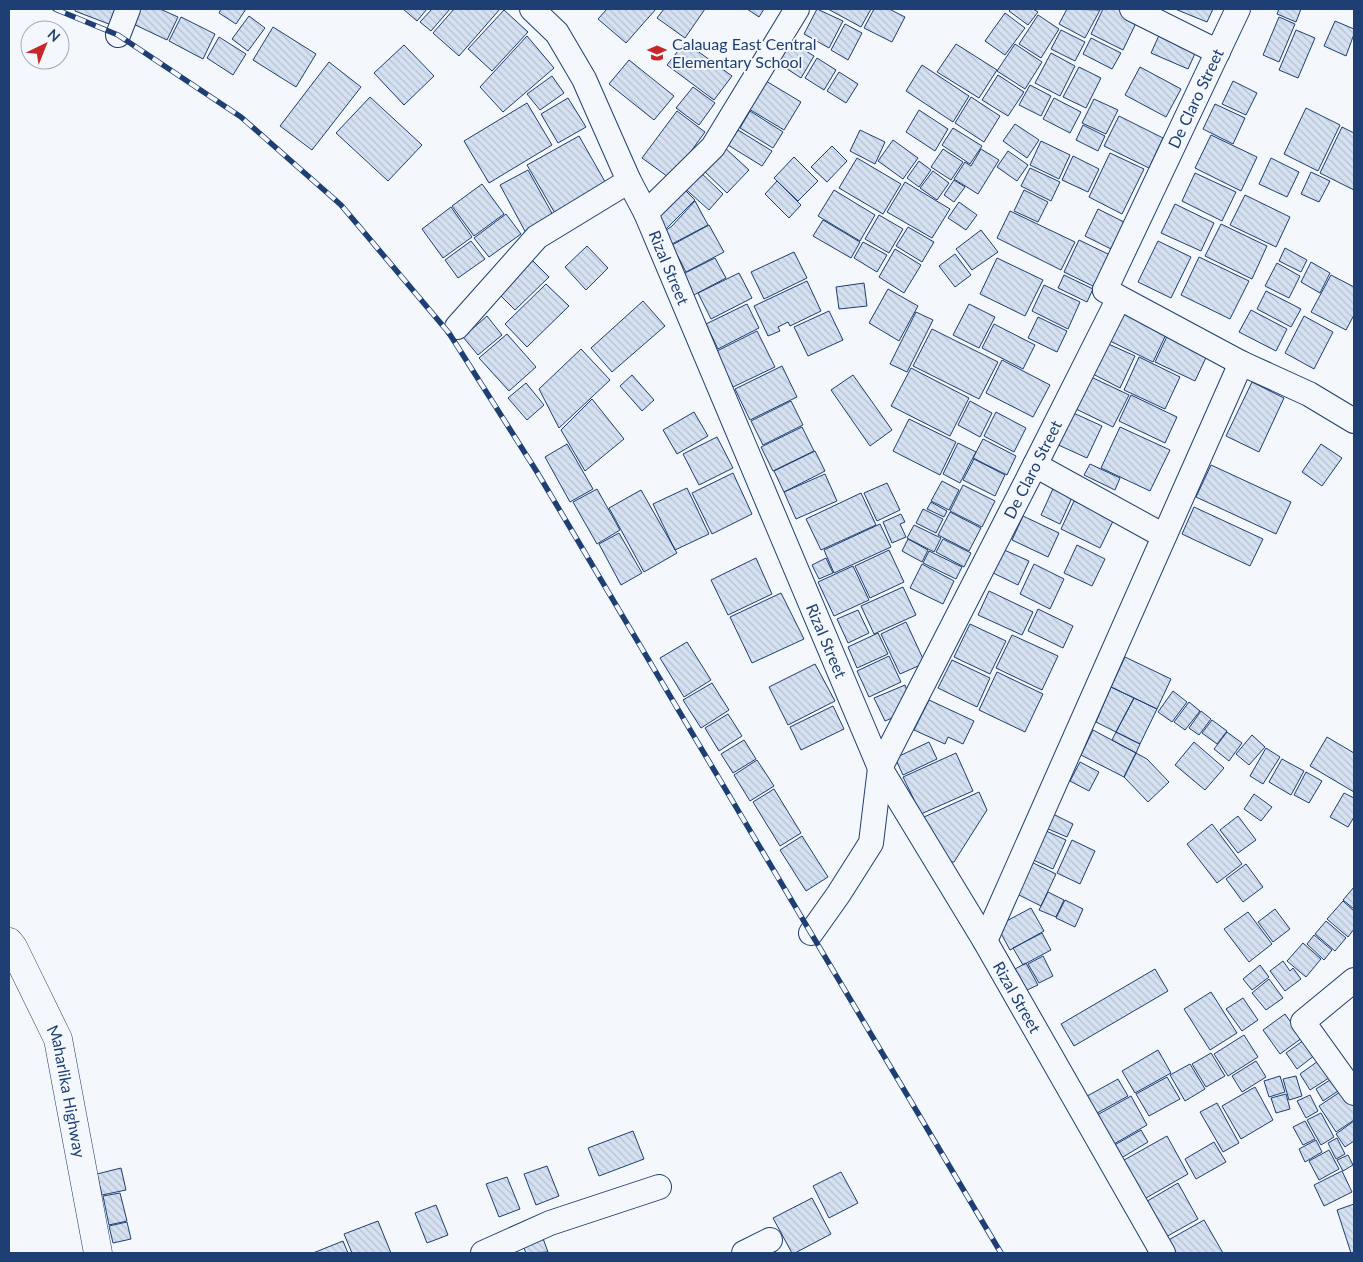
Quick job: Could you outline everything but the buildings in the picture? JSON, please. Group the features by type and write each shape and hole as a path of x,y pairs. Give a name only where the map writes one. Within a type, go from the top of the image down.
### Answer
{"highway":[{"name":"Maharlika Highway","path":"9,942 13,946 58,1039 98,1253"}],"street":[{"path":"118,35 128,9"},
{"name":"Rizal Street","path":"532,9 557,33 584,79 629,181 646,213 880,768 985,941 1163,1253"},
{"path":"646,213 713,147 798,9"},
{"path":"1132,9 1218,52"},
{"name":"De Claro Street","path":"811,933 871,843 880,768 1119,298 1105,290 1238,9"},
{"path":"457,328 537,237 629,181"},
{"path":"1119,298 1241,363 1309,394 1354,421"},
{"path":"985,941 1241,363"},
{"path":"1035,465 1164,536"},
{"path":"1354,980 1303,1022 1354,1093"},
{"path":"483,1253 550,1223 659,1187"},
{"path":"744,1253 770,1240"}],"railway":[{"path":"55,9 118,35 241,117 341,205 449,333 537,472 1001,1253"}],"place":[{"name":"Calauag East Central Elementary School","path":"657,53"}]}
